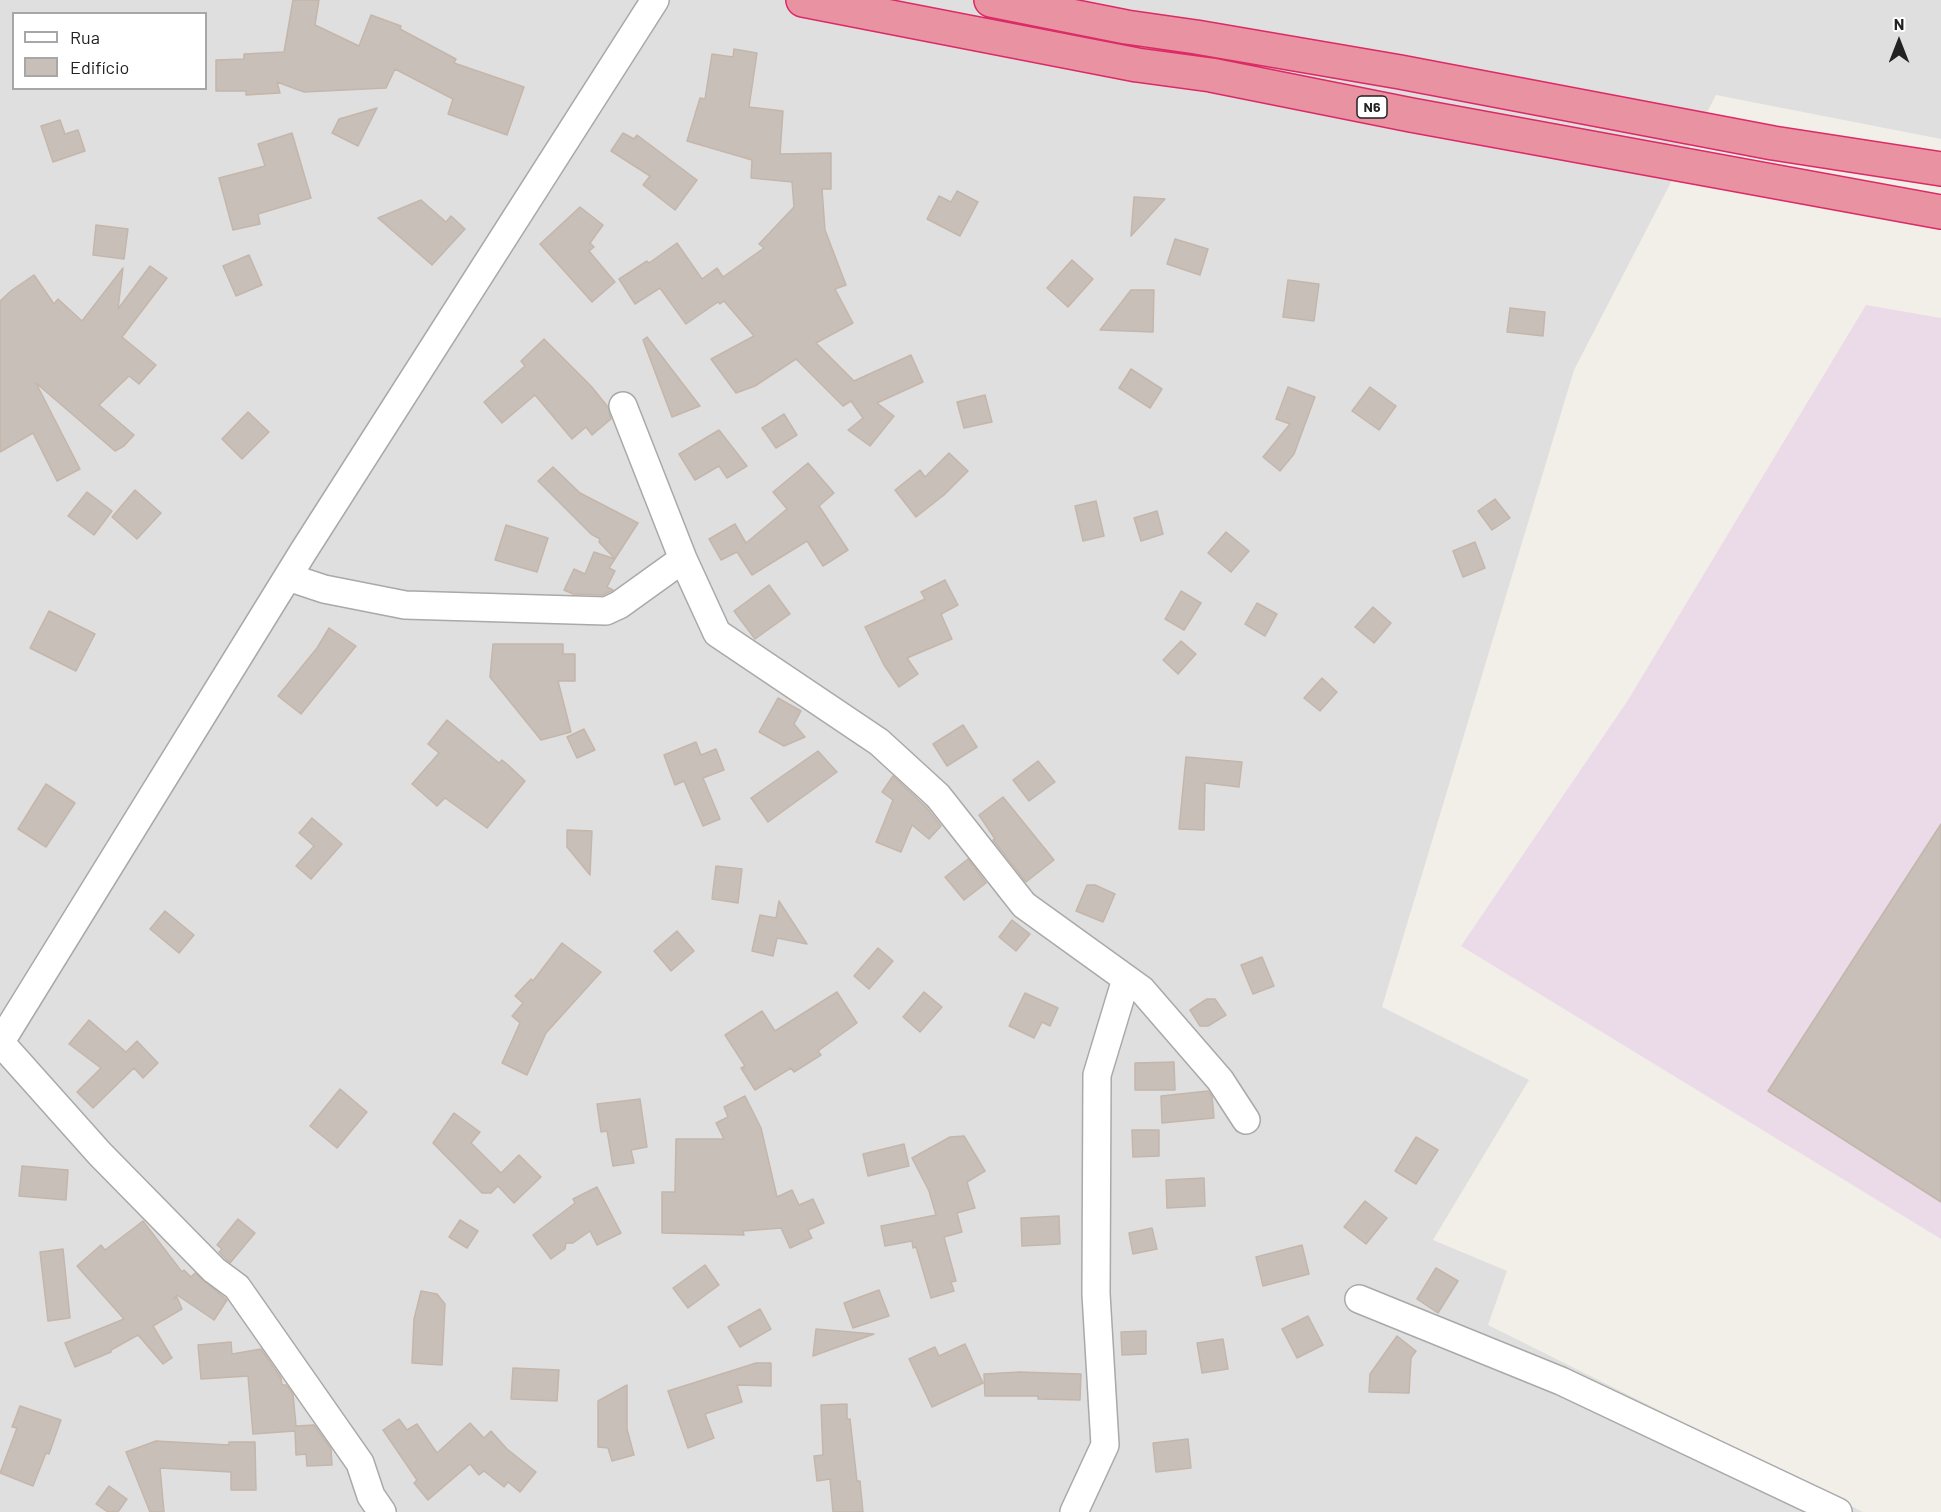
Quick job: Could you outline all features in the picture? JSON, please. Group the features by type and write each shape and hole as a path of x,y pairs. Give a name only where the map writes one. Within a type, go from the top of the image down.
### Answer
{"highway":[{"name":"N6","path":"803,0 1137,65 1211,75 1941,212"},
{"path":"991,0 1126,27 1400,72 1773,143 1935,164"}],"street":[{"path":"382,1512 371,1496 360,1463 237,1287 214,1270 100,1154 0,1042 288,577 655,0"},
{"path":"623,406 683,559 717,633 879,742 938,796 1024,905 1142,990 1220,1080 1246,1120"},
{"path":"288,577 324,589 405,605 606,611 619,606 683,559"},
{"path":"1074,1512 1105,1444 1096,1294 1097,1076 1126,979"},
{"path":"1359,1299 1561,1382 1838,1512"}],"shaded area":[{"path":"0,0 1941,0 1941,139 1716,95 1574,370 1382,1007 1529,1080 1433,1240 1507,1271 1488,1325 1863,1512 0,1512"},
{"path":"1866,305 1941,318 1941,1239 1461,946 1628,700"}],"building":[{"path":"293,0 319,0 315,25 359,46 371,15 401,26 400,29 456,59 454,63 524,87 507,135 448,114 453,99 395,69 386,88 304,92 277,82 280,93 246,95 246,91 216,91 216,60 244,59 244,54 284,52"},
{"path":"734,49 757,53 749,107 783,111 780,154 831,153 831,189 822,189 825,230 846,285 835,289 853,323 816,343 854,381 911,355 923,382 877,403 894,416 870,446 848,430 863,418 851,401 843,406 796,359 755,386 736,393 711,359 754,336 724,301 720,304 718,302 686,324 660,288 635,304 619,279 647,261 649,263 677,243 702,279 717,268 723,277 764,248 759,244 794,207 792,182 751,178 752,160 687,141 700,98 705,99 712,54 733,57"},
{"path":"377,108 358,146 332,133 339,119"},
{"path":"60,120 65,134 78,130 85,151 53,162 41,126"},
{"path":"292,133 311,198 258,214 260,224 233,230 219,178 265,166 258,144"},
{"path":"623,133 634,139 637,135 697,180 675,210 643,185 650,176 611,151"},
{"path":"957,191 978,202 960,236 927,219 939,196 951,202"},
{"path":"1134,197 1165,199 1131,236"},
{"path":"421,200 446,222 451,216 465,229 432,265 378,218"},
{"path":"580,207 603,225 590,243 594,247 589,251 615,282 592,302 540,244"},
{"path":"96,225 128,229 124,259 93,255"},
{"path":"1175,239 1208,249 1200,275 1167,264"},
{"path":"249,255 262,285 236,296 223,266"},
{"path":"1072,260 1093,279 1068,307 1047,288"},
{"path":"150,266 167,278 122,337 156,365 139,384 129,376 99,405 134,435 124,446 115,451 36,383 80,469 57,481 33,433 0,452 0,301 34,275 54,304 58,299 82,321 123,268 118,309"},
{"path":"1288,280 1319,284 1314,321 1283,317"},
{"path":"1131,290 1154,290 1153,332 1100,330"},
{"path":"1510,308 1545,312 1543,336 1507,332"},
{"path":"647,337 700,406 672,417 643,340"},
{"path":"544,339 591,386 608,407 611,419 592,435 586,427 572,439 535,395 502,423 484,402 525,366 521,361"},
{"path":"1131,369 1162,389 1150,408 1119,388"},
{"path":"1288,387 1315,397 1294,454 1280,471 1263,457 1290,424 1276,419"},
{"path":"1370,387 1396,406 1379,430 1352,411"},
{"path":"985,395 992,422 964,428 957,402"},
{"path":"248,412 269,432 242,459 222,439"},
{"path":"784,414 797,435 776,448 762,428"},
{"path":"719,430 747,466 727,478 719,466 695,480 679,454"},
{"path":"949,453 968,471 944,495 916,517 895,490 920,470 925,477"},
{"path":"808,463 834,493 819,506 848,550 823,566 807,541 752,575 737,552 721,560 709,539 735,524 746,543 787,509 773,492"},
{"path":"553,467 580,493 638,523 615,559 599,542 600,539 591,534 538,481"},
{"path":"135,490 161,513 137,539 112,517"},
{"path":"87,492 112,511 94,535 68,516"},
{"path":"1495,499 1510,518 1492,530 1478,511"},
{"path":"1096,501 1104,536 1083,541 1075,506"},
{"path":"1157,511 1163,534 1141,541 1134,518"},
{"path":"506,525 548,538 537,572 495,560"},
{"path":"1226,532 1249,551 1231,572 1208,553"},
{"path":"1475,542 1485,568 1463,577 1453,551"},
{"path":"594,552 615,559 609,568 615,571 607,587 613,590 603,595 573,594 564,590 574,569 585,574"},
{"path":"945,580 958,605 941,614 952,639 907,658 918,674 899,687 884,665 865,627 925,599 921,592"},
{"path":"769,585 790,614 755,639 734,611"},
{"path":"1181,591 1201,603 1184,630 1165,619"},
{"path":"1257,603 1277,614 1265,636 1245,624"},
{"path":"1373,607 1391,623 1374,643 1355,627"},
{"path":"49,611 95,634 76,671 30,648"},
{"path":"329,628 356,646 301,714 278,696 317,648"},
{"path":"1181,641 1196,654 1178,674 1163,660"},
{"path":"493,644 563,644 563,654 575,654 575,681 558,681 571,732 541,740 490,677"},
{"path":"1322,678 1337,692 1320,711 1304,698"},
{"path":"778,698 801,711 794,724 805,737 784,746 759,732"},
{"path":"447,720 499,763 502,760 525,781 487,828 445,798 437,806 412,784 439,753 428,744"},
{"path":"963,725 977,747 947,766 933,744"},
{"path":"584,729 595,750 577,758 567,737"},
{"path":"696,742 701,755 716,749 724,770 703,778 720,819 703,826 684,781 675,785 664,755"},
{"path":"818,751 837,772 768,822 751,798"},
{"path":"1186,757 1242,762 1239,787 1205,783 1204,830 1179,829"},
{"path":"1038,761 1055,782 1029,801 1013,780"},
{"path":"893,776 926,807 941,826 929,839 912,825 901,852 876,842 893,800 882,792"},
{"path":"46,784 75,803 46,847 18,829"},
{"path":"1003,797 1054,860 1026,882 993,840 995,839 979,815"},
{"path":"312,818 342,844 311,879 296,866 314,846 299,833"},
{"path":"1941,824 1941,1202 1768,1091"},
{"path":"567,830 592,831 590,875 567,847"},
{"path":"968,859 986,883 964,900 945,877"},
{"path":"716,866 742,869 738,903 712,899"},
{"path":"1087,885 1095,885 1115,894 1103,922 1076,911"},
{"path":"779,901 807,944 777,938 773,956 752,951 760,915 776,918"},
{"path":"165,911 194,935 179,953 150,929"},
{"path":"1012,920 1030,934 1016,951 999,937"},
{"path":"677,931 694,951 671,971 654,951"},
{"path":"562,943 601,972 546,1033 527,1075 502,1063 520,1023 512,1016 523,1003 515,996 531,979 533,981"},
{"path":"878,948 893,961 869,989 854,976"},
{"path":"1262,957 1274,986 1253,994 1241,965"},
{"path":"837,992 857,1023 818,1051 821,1055 794,1072 791,1068 755,1090 741,1068 745,1066 725,1035 762,1011 775,1031"},
{"path":"924,992 942,1007 920,1032 903,1017"},
{"path":"1025,993 1058,1008 1050,1026 1042,1022 1034,1038 1009,1026"},
{"path":"1207,999 1215,999 1226,1015 1208,1026 1200,1026 1190,1010"},
{"path":"89,1020 126,1052 137,1041 158,1063 143,1078 134,1068 93,1108 77,1092 101,1068 69,1044"},
{"path":"1174,1062 1175,1090 1135,1090 1135,1063"},
{"path":"340,1089 367,1112 337,1148 310,1126"},
{"path":"1208,1091 1212,1096 1214,1118 1162,1123 1161,1096"},
{"path":"745,1096 761,1128 777,1197 792,1190 799,1205 813,1199 824,1223 808,1230 812,1238 790,1248 781,1228 743,1231 744,1235 662,1233 662,1192 675,1192 676,1139 724,1139 716,1123 728,1117 724,1107"},
{"path":"640,1099 647,1147 631,1150 634,1163 613,1166 607,1131 601,1132 597,1104"},
{"path":"454,1113 480,1132 471,1143 501,1173 519,1155 541,1177 514,1203 498,1186 491,1193 482,1193 433,1143"},
{"path":"1132,1130 1159,1130 1159,1156 1133,1157"},
{"path":"964,1136 985,1171 967,1182 975,1208 957,1213 962,1232 944,1237 956,1281 951,1282 954,1291 931,1298 916,1247 913,1248 912,1241 885,1246 881,1226 936,1215 929,1191 912,1158 950,1137"},
{"path":"1416,1137 1438,1150 1416,1184 1395,1171"},
{"path":"904,1144 909,1166 868,1176 863,1154"},
{"path":"22,1166 68,1170 66,1200 19,1196"},
{"path":"1204,1178 1205,1206 1167,1208 1166,1180"},
{"path":"597,1187 621,1233 597,1245 590,1231 573,1243 566,1243 565,1249 551,1259 533,1235 575,1203 573,1199"},
{"path":"1365,1201 1387,1218 1366,1244 1344,1227"},
{"path":"1059,1216 1060,1244 1022,1246 1021,1218"},
{"path":"238,1219 255,1233 230,1263 219,1252 222,1249 217,1245"},
{"path":"460,1220 478,1231 467,1248 449,1237"},
{"path":"143,1221 182,1272 184,1270 191,1277 195,1273 227,1300 214,1320 177,1295 173,1299 177,1297 182,1309 153,1326 172,1358 163,1364 138,1335 111,1352 75,1367 65,1343 124,1319 77,1266 101,1245 105,1250"},
{"path":"1152,1228 1157,1249 1133,1254 1129,1233"},
{"path":"1302,1245 1309,1274 1263,1286 1256,1257"},
{"path":"63,1249 70,1318 48,1321 40,1252"},
{"path":"705,1265 719,1285 688,1308 673,1288"},
{"path":"1436,1268 1458,1281 1438,1313 1417,1299"},
{"path":"879,1290 889,1316 853,1328 844,1303"},
{"path":"421,1291 437,1294 445,1304 442,1365 412,1363 414,1319"},
{"path":"760,1309 771,1329 740,1347 728,1327"},
{"path":"1308,1316 1323,1345 1297,1358 1282,1329"},
{"path":"816,1329 874,1334 813,1356"},
{"path":"1146,1331 1146,1354 1122,1355 1121,1332"},
{"path":"1397,1336 1416,1351 1411,1358 1409,1393 1369,1392 1370,1374"},
{"path":"1223,1339 1228,1369 1202,1373 1197,1343"},
{"path":"231,1342 232,1354 261,1349 281,1378 282,1385 286,1385 293,1394 296,1426 314,1425 331,1449 332,1465 307,1466 306,1454 296,1455 295,1431 253,1434 248,1376 201,1379 198,1345"},
{"path":"965,1344 983,1383 932,1407 909,1359 935,1347 939,1356"},
{"path":"756,1363 771,1363 771,1386 737,1385 742,1402 705,1414 714,1438 688,1448 668,1391"},
{"path":"513,1368 559,1370 557,1401 511,1399"},
{"path":"1020,1372 1081,1374 1080,1400 1038,1399 1038,1396 985,1396 984,1374"},
{"path":"627,1385 627,1429 634,1455 612,1461 608,1448 598,1447 598,1401"},
{"path":"847,1404 847,1419 850,1419 863,1512 833,1512 830,1479 817,1481 814,1456 823,1455 821,1405"},
{"path":"20,1406 61,1420 49,1454 46,1453 33,1486 0,1473 17,1428 12,1427"},
{"path":"399,1419 407,1430 417,1424 437,1453 470,1423 484,1438 491,1431 507,1449 536,1472 520,1492 508,1482 504,1487 484,1471 479,1475 470,1464 428,1500 414,1483 417,1480 383,1430"},
{"path":"1188,1439 1191,1468 1156,1472 1153,1443"},
{"path":"156,1441 229,1445 229,1442 255,1442 256,1490 231,1490 231,1472 160,1468 164,1512 150,1512 126,1452"},
{"path":"109,1486 127,1499 118,1512 108,1512 96,1504"}]}
